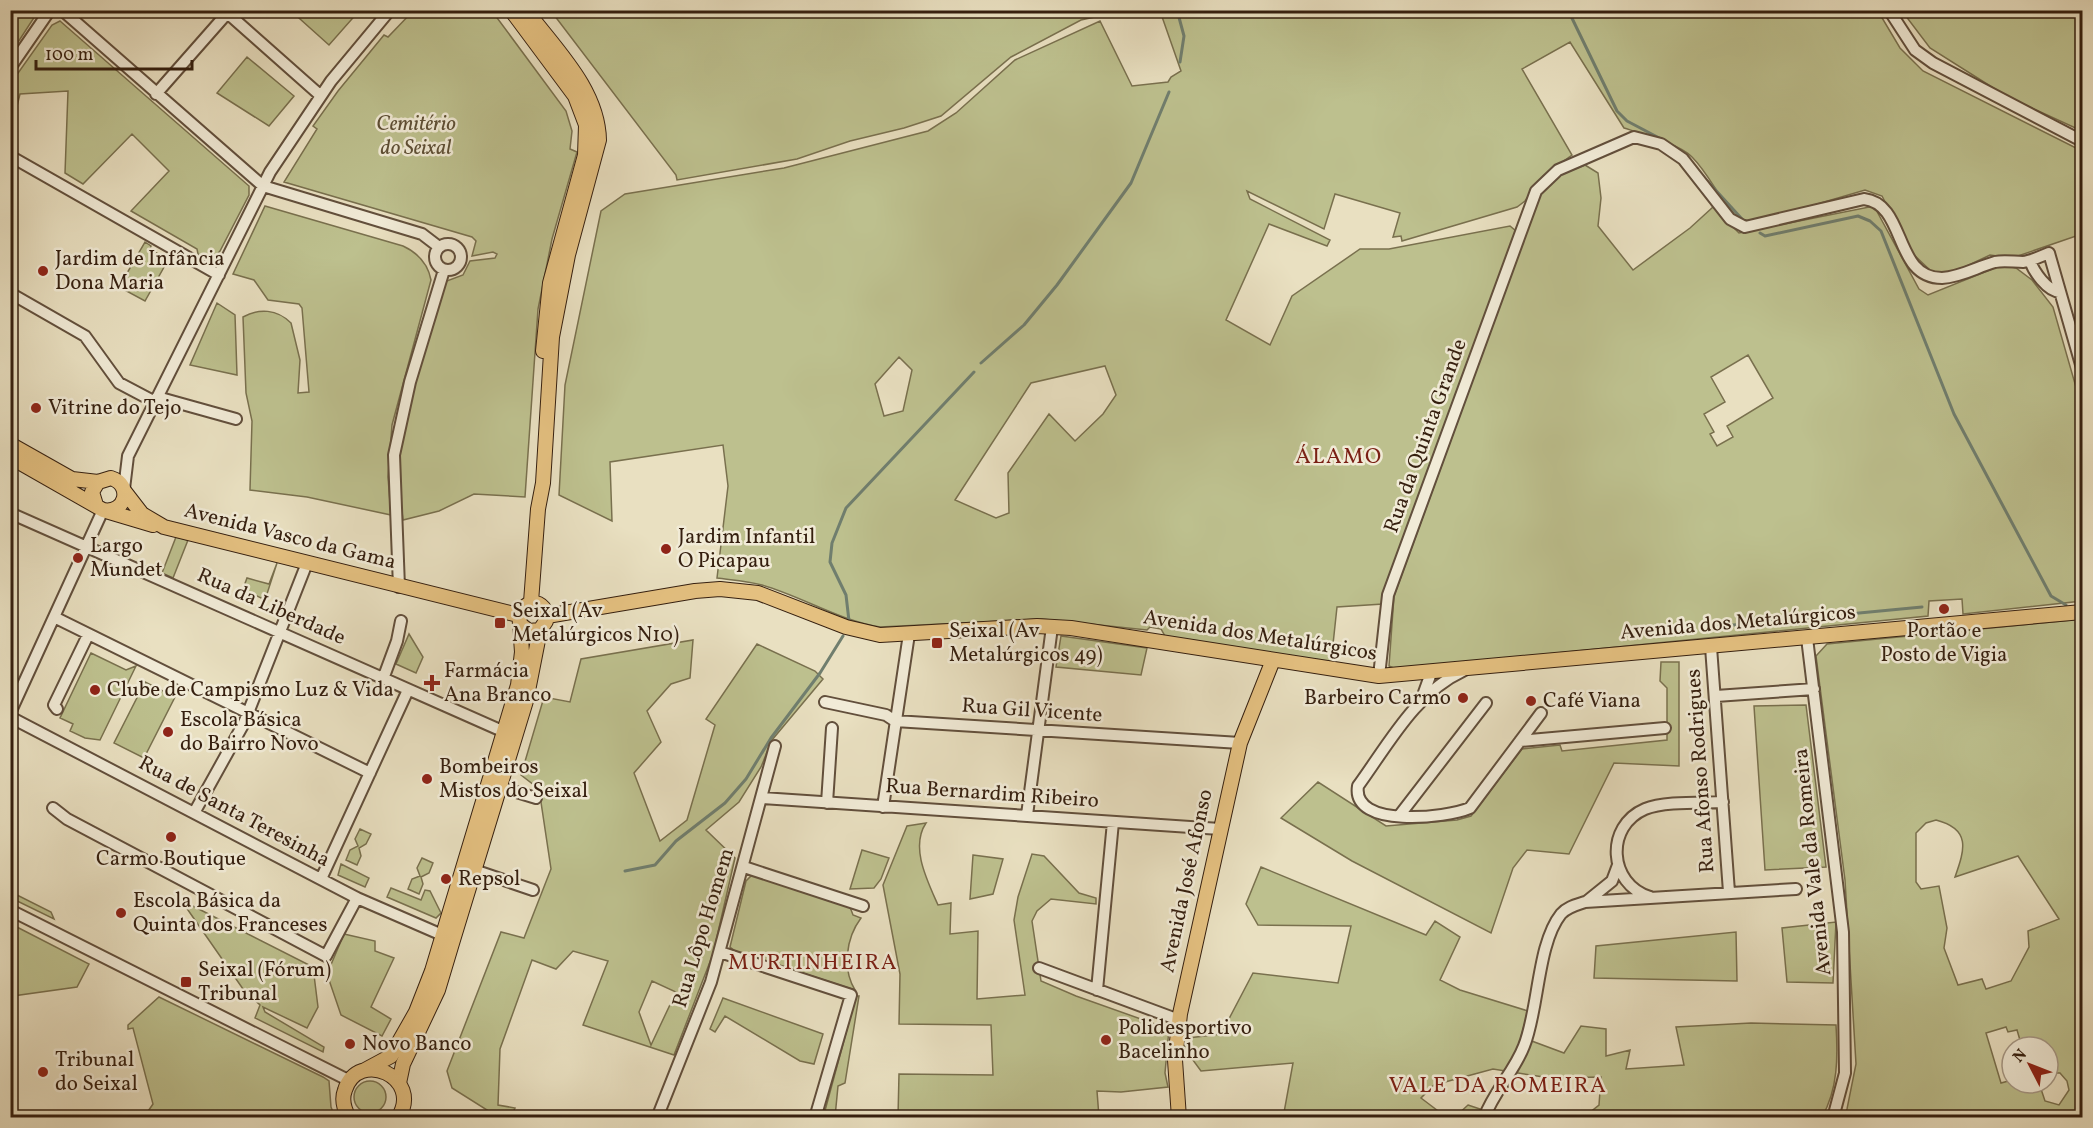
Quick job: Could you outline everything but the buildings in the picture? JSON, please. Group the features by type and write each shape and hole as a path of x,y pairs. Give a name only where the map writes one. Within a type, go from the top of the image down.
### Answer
{"main road":[{"path":"511,10 575,96 585,118 588,141 556,254 546,310 536,482 538,509"},
{"path":"526,10 581,84 595,109 598,124 596,157 568,255 552,337 543,483 538,509 531,603"},
{"path":"10,444 72,479 100,481 115,479 124,491 124,500 119,508 102,509 92,492 100,481"},
{"name":"Avenida Vasco da Gama","path":"10,457 102,509 402,588"},
{"name":"Avenida Vasco da Gama","path":"124,491 142,514 164,527"},
{"path":"402,588 519,620 529,631 540,630"},
{"name":"Avenida dos Metalúrgicos","path":"547,616 695,591 720,589 758,593 863,632 880,635 1052,627 1379,676 1711,648 2082,612"},
{"path":"401,1116 404,1097 399,1083 403,1064 438,990 448,938 469,868 510,734 531,682 540,630 547,616 542,606 531,603 522,607 519,620 522,652 519,685 510,734"},
{"name":"Avenida José Afonso","path":"1179,1118 1175,1060 1179,1020 1240,743 1273,660"},
{"path":"349,1118 343,1101 350,1081 365,1070 387,1060 399,1044 448,938"},
{"path":"365,1070 380,1070 399,1083"}],"street":[{"path":"10,68 50,10"},
{"path":"62,10 263,186 422,234 439,247"},
{"path":"124,491 128,456 263,186 321,96 390,10"},
{"path":"1889,10 1915,50 1933,63 2082,141"},
{"path":"156,94 227,11 321,96"},
{"name":"Rua da Quinta Grande","path":"1379,676 1388,595 1503,283 1525,213 1536,191 1558,171 1634,137 1661,144 1683,159 1730,219 1745,227 1864,199 1876,200 1886,208 1904,251 1920,272 1940,278 1959,275 1996,262 2030,261"},
{"path":"10,156 219,275"},
{"path":"452,244 461,254 457,267 444,270 435,262 435,254 439,247 452,244"},
{"path":"2060,292 2053,291 2030,261 2049,253 2082,368"},
{"path":"402,588 394,455 410,381 444,270"},
{"path":"10,293 85,336 119,384 156,400 236,418"},
{"path":"100,481 128,456"},
{"path":"10,715 102,509"},
{"name":"Rua da Liberdade","path":"10,513 510,734"},
{"path":"194,813 248,714 307,563"},
{"path":"54,617 370,773"},
{"path":"383,679 397,641 401,621"},
{"path":"1027,816 1052,627"},
{"path":"883,807 909,634"},
{"path":"57,709 54,705 88,635"},
{"name":"Avenida Vale da Romeira","path":"1807,638 1844,932 1845,1073 1833,1118"},
{"name":"Rua Afonso Rodrigues","path":"1711,648 1729,892"},
{"path":"1466,670 1441,682 1421,700 1358,786 1357,793 1369,808 1386,817 1438,815 1470,808 1541,713"},
{"path":"1421,700 1431,673"},
{"path":"1716,696 1814,689"},
{"path":"321,879 408,690"},
{"name":"Rua Gil Vicente","path":"825,702 886,715 895,721 1240,743"},
{"path":"1399,816 1486,703"},
{"name":"Rua de Santa Teresinha","path":"10,715 357,898 448,938"},
{"path":"827,802 832,728"},
{"path":"1520,741 1665,728"},
{"name":"Rua Lôpo Homem","path":"657,1118 711,982 775,746"},
{"path":"494,786 536,798"},
{"name":"Rua Bernardim Ribeiro","path":"762,798 1220,829"},
{"path":"1650,897 1629,883 1618,865 1616,848 1623,827 1636,814 1653,807 1723,802"},
{"path":"53,808 67,819 326,956 357,898"},
{"path":"1097,990 1113,822"},
{"path":"1585,903 1612,881 1618,865"},
{"path":"744,867 863,906"},
{"path":"469,868 533,890"},
{"path":"1484,1118 1489,1103 1516,1066 1525,1044 1542,965 1555,925 1562,913 1571,906 1650,897 1796,889"},
{"path":"10,910 350,1081"},
{"path":"720,952 851,995 815,1118"},
{"path":"1039,968 1179,1020"}],"green space":[{"path":"11,10 37,11 37,13 11,53"},
{"path":"290,10 359,10 359,11 329,45"},
{"name":"Cemitério do Seixal","path":"413,11 492,11 566,111 572,131 570,149 577,152 552,239 538,309 525,497 474,494 439,511 403,520 397,469 400,433 444,282 463,275 470,261 495,258 497,254 493,252 472,256 476,241 472,237 284,182 317,129 313,126 338,91 384,35 388,37"},
{"path":"551,11 1122,11 1081,20 1011,57 941,116 850,141 797,159 677,180 676,175"},
{"path":"1160,11 1878,11 1900,48 1923,71 2082,151 2082,234 2012,258 1990,255 1952,273 1933,273 1912,253 1882,196 1865,190 1759,221 1740,220 1699,164 1686,152 1660,140 1624,128 1570,42 1522,69 1572,155 1543,176 1525,201 1517,207 1402,241 1401,236 1393,237 1400,213 1335,194 1324,229 1247,191 1250,199 1330,240 1327,246 1269,224 1226,320 1270,345 1292,296 1360,249 1389,249 1510,226 1516,231 1383,604 1337,607 1331,663 1165,636 1161,629 1150,627 1147,630 1042,619 880,627 835,614 762,585 717,578 728,486 723,445 610,462 612,521 559,495 565,385 601,211 625,194 784,168 928,131 956,113 1015,60 1100,21 1132,86 1168,82 1171,77 1181,71","holes":["899,357 912,370 903,411 884,416 875,384","1105,366 1116,395 1103,414 1075,441 1049,414 1008,473 1009,513 996,518 955,500 1031,383"]},
{"path":"1902,11 2082,11 2082,131 2006,96 1930,48"},
{"path":"60,21 249,186 249,195 220,251 214,258 206,258 198,254 197,249 131,211 169,171 132,134 83,184 65,173 68,91 20,94 11,130 11,83 52,25"},
{"path":"247,57 294,96 269,126 217,93"},
{"path":"1585,165 1598,173 1601,198 1598,226 1633,270 1690,228 1713,207 1739,233 1874,206 1919,289 1928,295 2002,265 2016,268 2032,280 2053,307 2082,408 2082,601 1963,614 1962,599 1929,601 1928,616 1396,669 1389,666 1394,596 1542,190 1557,176","holes":["1748,355 1773,398 1727,426 1733,437 1717,446 1710,434 1714,432 1704,414 1725,402 1711,377"]},
{"path":"265,206 403,246 425,264 431,280 392,425 388,477 391,515 307,497 250,490 252,421 246,393 243,317 255,312 268,311 286,318 291,323 300,360 298,393 309,392 302,308 299,304 268,300 254,280 233,274"},
{"path":"145,242 151,246 150,249 168,260 145,301 119,287"},
{"path":"217,303 235,315 237,375 190,365"},
{"path":"176,537 188,540 173,578 162,573"},
{"path":"277,563 265,600 243,589 247,578 269,584"},
{"path":"2082,619 2082,1117 1843,1117 1847,1109 1856,1064 1845,880 1816,656 1827,644","holes":["1936,820 1955,829 1962,841 1963,849 1955,877 2018,856 2059,919 2028,931 2029,947 2011,981 1986,989 1982,979 1958,985 1944,948 1947,928 1939,886 1921,889 1916,882 1916,833 1926,823"]},
{"path":"409,634 423,657 416,673 396,664"},
{"path":"1061,636 1147,648 1141,675 1056,667"},
{"path":"693,640 690,678 671,684 647,711 661,742 634,773 660,841 687,820 715,725 706,719 757,644 815,671 823,679 772,740 761,767 739,802 706,830 735,858 713,954 674,1055 583,1025 608,961 573,951 556,969 532,960 500,1049 498,1105 515,1108 511,1117 498,1117 452,1088 447,1071 501,932 524,938 551,869 539,789 521,775 544,697 570,702 581,659","holes":["652,981 676,992 651,1045 639,1012"]},
{"path":"91,653 126,670 136,666 100,740 85,738 70,731 73,724 60,718"},
{"path":"1661,662 1679,662 1679,766 1614,763 1569,854 1527,850 1513,868 1491,933 1352,861 1281,818 1318,782 1386,826 1457,820 1471,816 1522,749 1560,745 1562,751 1667,740 1667,688 1660,681"},
{"path":"145,682 175,697 144,758 114,743"},
{"path":"1806,705 1826,867 1765,870 1754,706"},
{"path":"926,823 921,832 920,842 922,864 938,905 951,903 950,934 978,931 977,999 1025,995 1014,920 1018,897 1032,854 1044,856 1079,893 1096,898 1096,904 1051,899 1037,911 1032,921 1041,981 1169,1029 1165,1073 1168,1087 1121,1092 1097,1091 1099,1117 898,1117 899,1074 993,1075 991,1025 899,1024 900,974 883,885 907,826"},
{"path":"360,829 371,834 366,844 359,848 361,856 357,865 346,860 350,850 358,846 355,839"},
{"path":"862,850 889,858 881,879 874,888 850,889"},
{"path":"973,855 1003,859 993,894 970,899"},
{"path":"422,858 433,863 429,873 421,877 423,884 419,894 408,889 412,879 420,876 417,868"},
{"path":"341,864 369,878 365,887 338,875"},
{"path":"1261,867 1426,935 1435,921 1460,937 1440,980 1460,990 1528,1011 1521,1037 1564,1053 1581,1026 1606,1029 1606,1056 1630,1050 1626,1069 1684,1065 1676,1027 1751,1023 1836,1025 1836,1073 1827,1106 1822,1117 1584,1117 1599,1105 1601,1077 1550,1078 1493,1069 1434,1085 1421,1098 1446,1117 1283,1118 1293,1063 1201,1071 1184,1048 1188,1038 1221,1034 1253,973 1338,983 1351,926 1258,925 1246,904"},
{"path":"756,875 850,907 853,915 861,918 849,944 847,963 848,973 855,990 735,951 730,947 746,881"},
{"path":"391,888 421,900 425,890 430,891 441,913 436,918 387,897"},
{"path":"11,892 51,912 54,919 11,898"},
{"path":"181,900 313,967 318,1007 307,1028 263,1007 265,1012 324,1047 323,1052 255,1018 260,1005 243,989"},
{"path":"1836,922 1833,983 1787,982 1782,928"},
{"path":"11,924 89,964 77,987 13,996 11,1003"},
{"path":"1736,932 1737,981 1594,978 1596,946"},
{"path":"344,934 375,941 375,951 394,958 371,1007 391,1019 382,1036 341,1015 327,974"},
{"path":"856,996 859,996 845,1083 838,1086 835,1117 823,1118"},
{"path":"159,997 329,1081 331,1107 335,1117 144,1117 153,1104 133,1028 128,1029 128,1025"},
{"path":"723,998 823,1034 814,1064 800,1061 725,1016 715,1032 710,1029"},
{"path":"370,1081 382,1085 386,1097 382,1109 370,1113 358,1109 354,1097 358,1085"},
{"path":"1468,1105 1480,1109 1478,1117 1455,1117"}],"waterway":[{"path":"1177,10 1184,36 1180,62"},
{"path":"1568,10 1617,111 1627,121 1663,140"},
{"path":"981,363 1024,325 1057,285 1131,183 1169,92"},
{"path":"1699,172 1742,219"},
{"path":"1760,233 1765,236 1858,216 1870,221 1881,231 1954,414 2051,596 2066,605"},
{"path":"849,621 846,595 830,562 832,543 846,508 974,372"},
{"path":"1702,628 1922,607"},
{"path":"625,871 655,865 676,841 725,803 746,779 771,738 820,673 843,636"}],"place":[{"name":"Jardim de Infância Dona Maria","path":"43,271"},
{"name":"Vitrine do Tejo","path":"36,408"},
{"name":"Jardim Infantil O Picapau","path":"666,549"},
{"name":"Largo Mundet","path":"78,558"},
{"name":"Portão e Posto de Vigia","path":"1944,609"},
{"name":"Seixal (Av Metalúrgicos N10)","path":"500,623"},
{"name":"Seixal (Av Metalúrgicos 49)","path":"937,643"},
{"name":"Farmácia Ana Branco","path":"432,683"},
{"name":"Clube de Campismo Luz & Vida","path":"95,690"},
{"name":"Barbeiro Carmo","path":"1463,698"},
{"name":"Café Viana","path":"1531,701"},
{"name":"Escola Básica do Bairro Novo","path":"168,732"},
{"name":"Bombeiros Mistos do Seixal","path":"427,779"},
{"name":"Carmo Boutique","path":"171,837"},
{"name":"Repsol","path":"446,879"},
{"name":"Escola Básica da Quinta dos Franceses","path":"121,913"},
{"name":"Seixal (Fórum) Tribunal","path":"186,982"},
{"name":"Polidesportivo Bacelinho","path":"1106,1040"},
{"name":"Novo Banco","path":"350,1044"},
{"name":"Tribunal do Seixal","path":"43,1072"}],"district":[{"name":"ÁLAMO","path":"1339,457"},
{"name":"MURTINHEIRA","path":"813,963"},
{"name":"VALE DA ROMEIRA","path":"1498,1086"}]}
